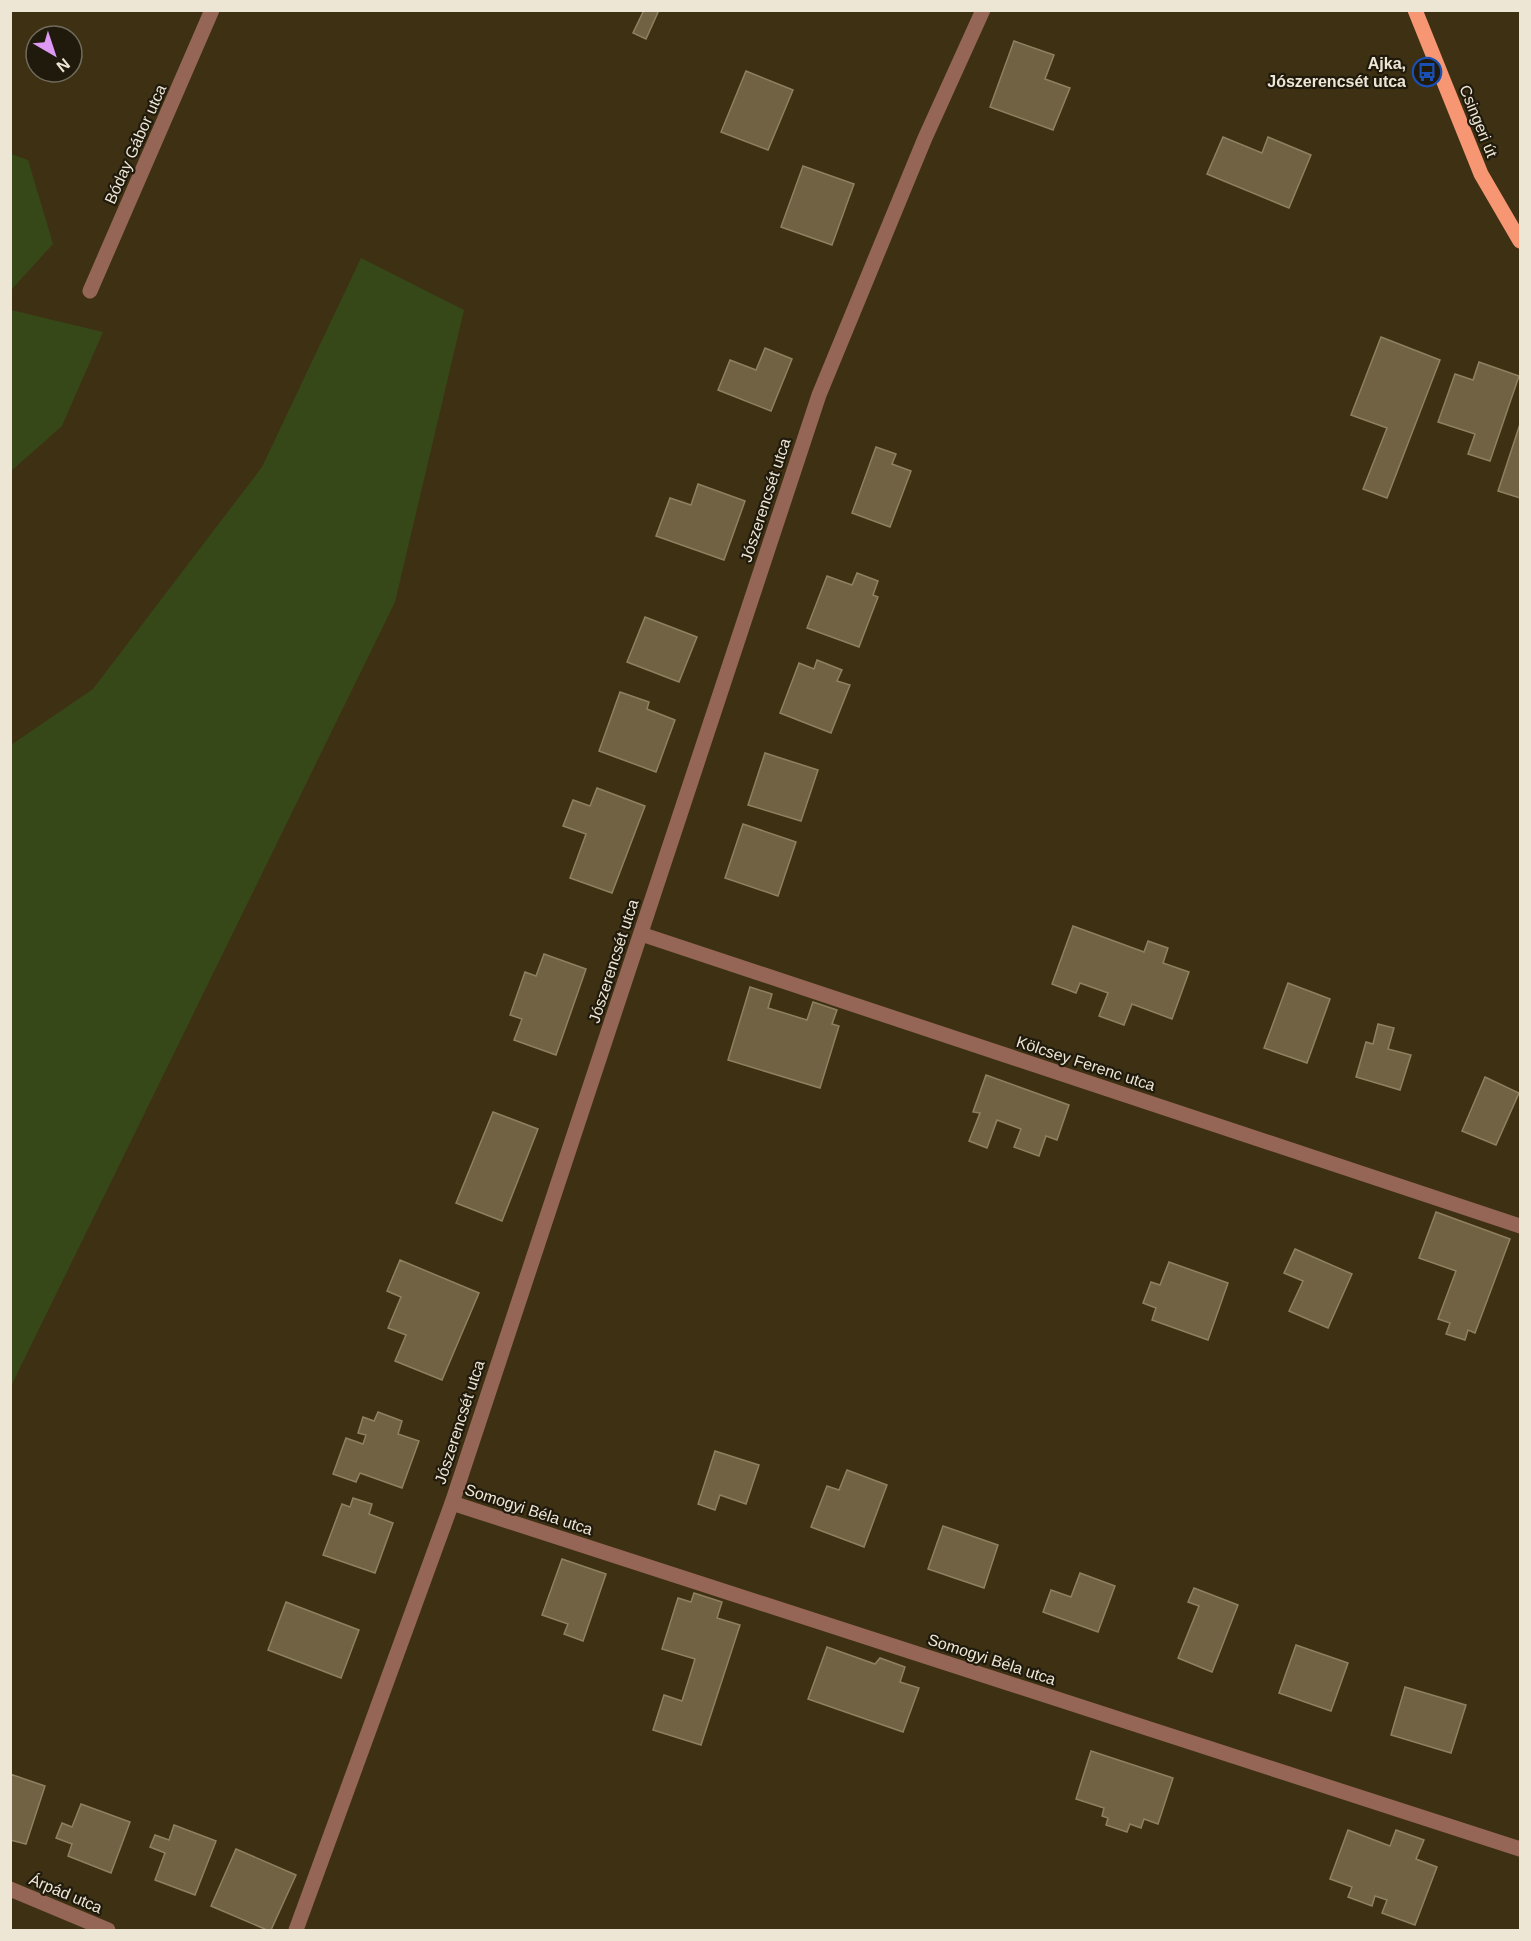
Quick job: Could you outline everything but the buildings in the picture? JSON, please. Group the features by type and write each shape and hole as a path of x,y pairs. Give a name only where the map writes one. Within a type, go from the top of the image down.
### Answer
{"main road":[{"name":"Csingeri út","path":"1414,10 1481,174 1521,241"}],"street":[{"name":"Bóday Gábor utca","path":"90,291 212,10"},
{"name":"Jószerencsét utca","path":"296,1930 452,1503 819,395 925,138 983,10"},
{"name":"Kölcsey Ferenc utca","path":"641,934 1521,1226"},
{"name":"Somogyi Béla utca","path":"452,1503 1521,1849"},
{"name":"Árpád utca","path":"10,1889 108,1930"}],"green space":[{"path":"11,154 28,160 53,244 11,290"},
{"path":"361,258 464,310 395,602 11,1386 11,745 93,689 262,467"},
{"path":"11,310 103,332 62,426 11,471"}],"place":[{"name":"Ajka, Jószerencsét utca","path":"1427,72"}]}
